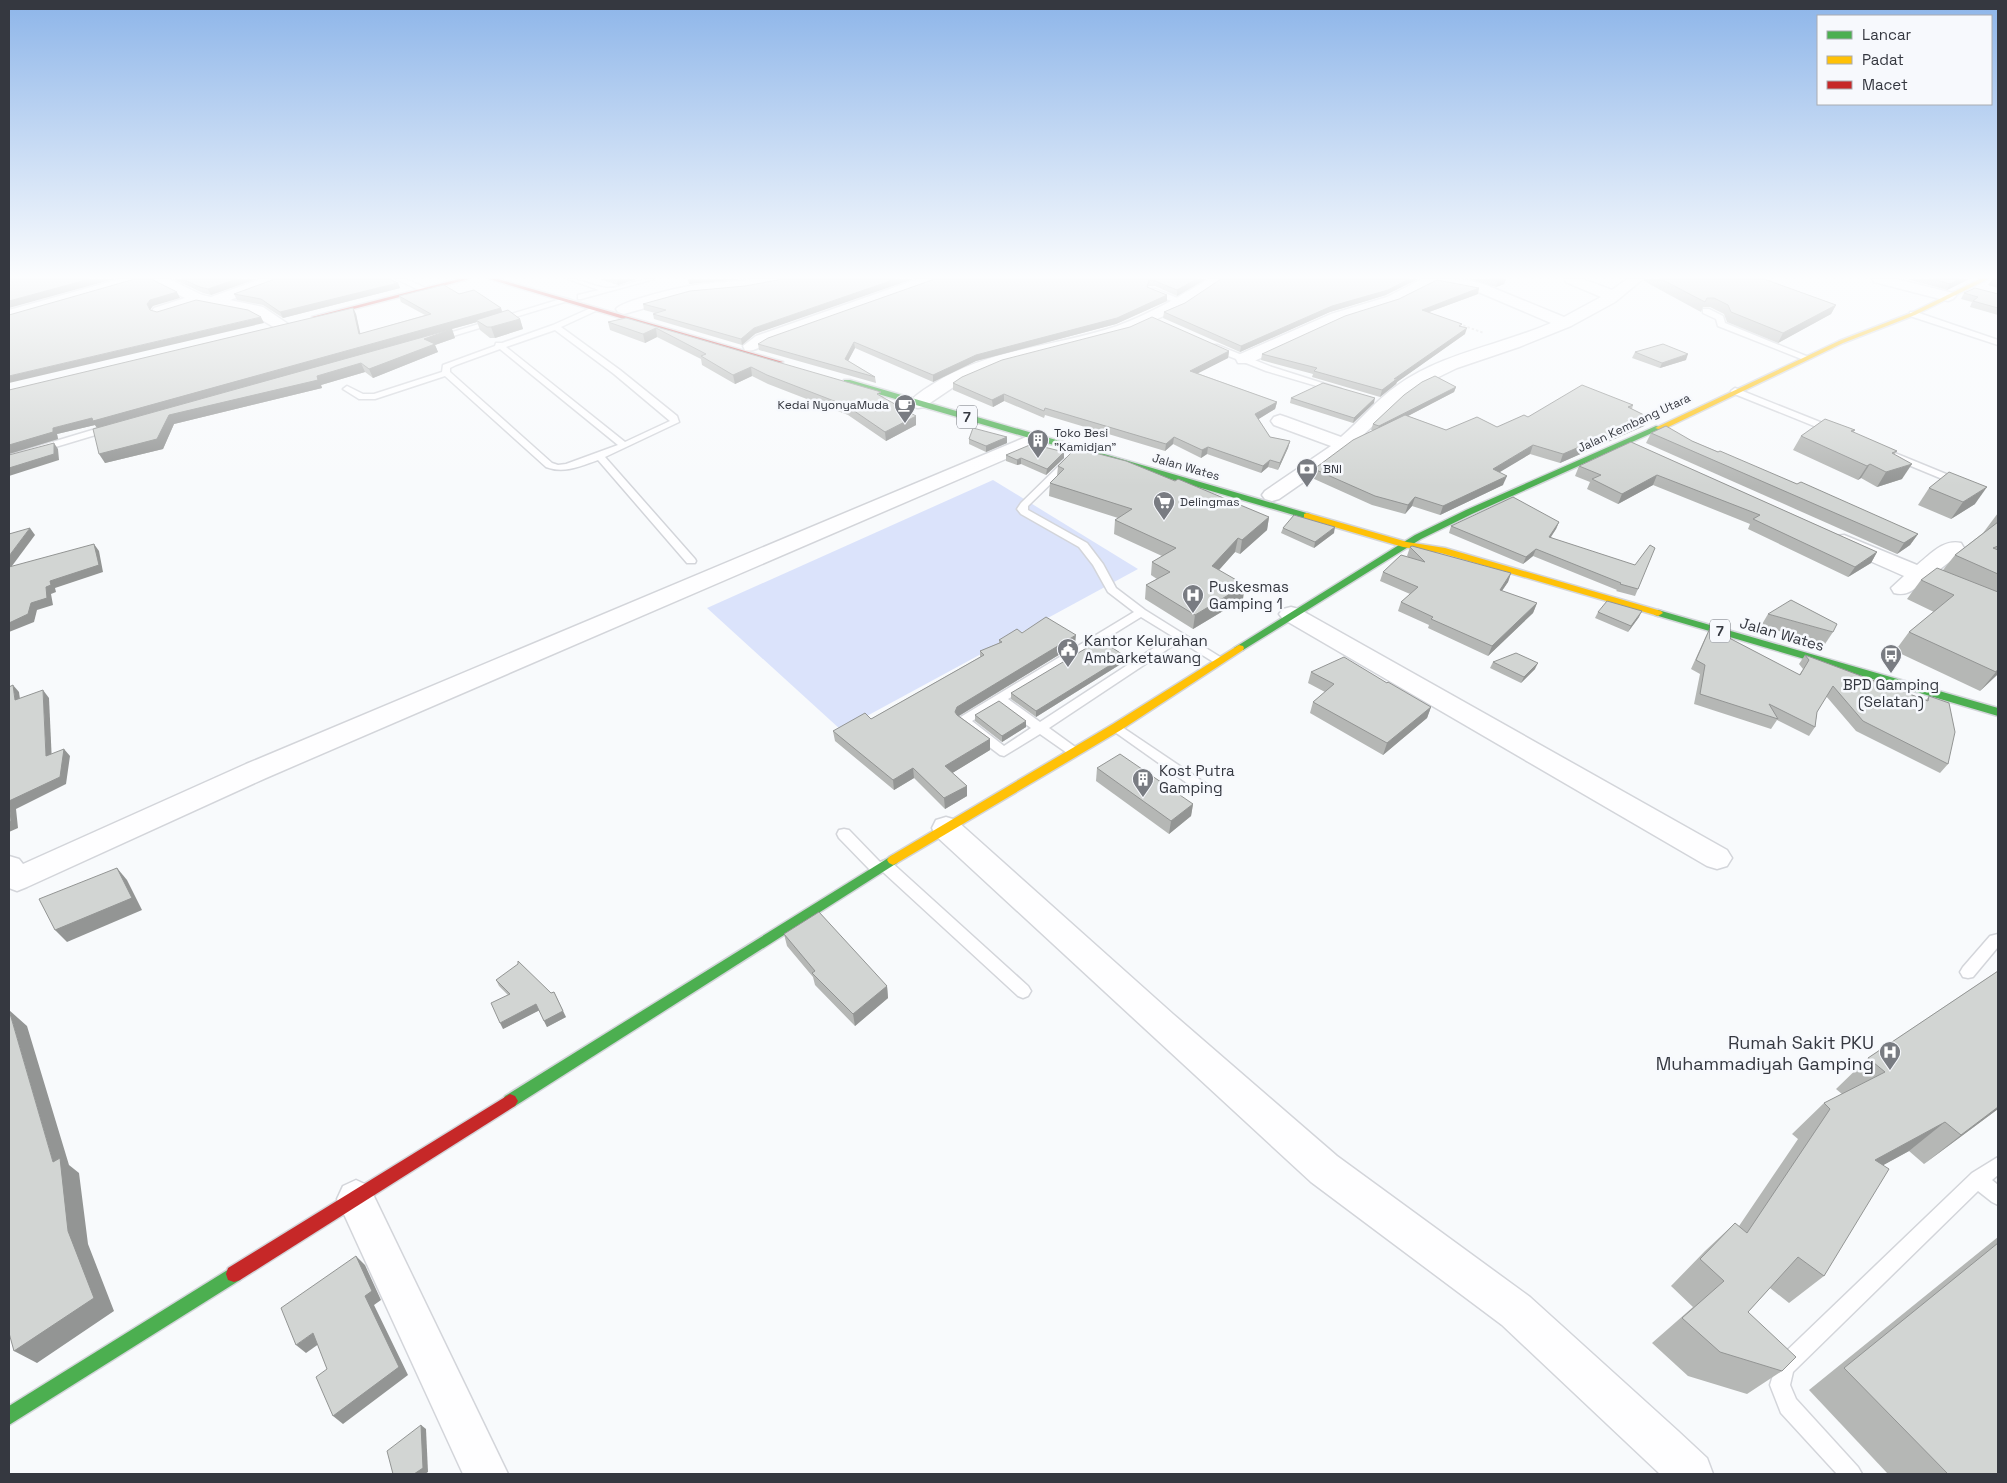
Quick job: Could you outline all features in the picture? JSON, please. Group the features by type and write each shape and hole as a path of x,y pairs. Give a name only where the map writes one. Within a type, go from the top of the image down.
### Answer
{"main road":[{"path":"742,348 789,361 757,348"},
{"name":"Jalan Kembang Utara","path":"9,1416 882,867 1116,728 1290,614 1418,537 1469,512 1627,443 1828,348"},
{"name":"Jalan Wates","path":"839,375 1418,537 1442,550"},
{"name":"Jalan Wates","path":"922,399 1079,450 1406,545 1442,550 1998,712"}],"street":[{"path":"922,399 958,376 994,361 1046,348"},
{"path":"1244,359 1268,348"},
{"path":"1272,495 1344,444 1383,401 1440,368 1497,348"},
{"path":"1280,421 1344,444"},
{"path":"12,876 256,770 1038,438"},
{"path":"1627,443 1648,452"},
{"path":"1828,534 1910,582 1998,610"},
{"path":"1910,582 1954,548"},
{"path":"1290,614 1717,858"},
{"path":"946,828 1161,1024 1324,1169 1516,1311 1691,1474"},
{"path":"356,1199 486,1474"}],"lane":[{"path":"491,348 452,363 446,367 446,373 549,465 557,468 569,466 599,455 675,422 674,418 585,348"},
{"path":"503,348 624,445"},
{"path":"1217,348 1269,369 1342,390"},
{"path":"1782,348 1807,358"},
{"path":"347,389 362,397 375,396 446,373"},
{"path":"1735,391 1843,434"},
{"path":"9,458 121,425"},
{"path":"1879,449 1943,476"},
{"path":"1079,450 1024,504 1022,509 1024,512 1084,545 1098,564 1112,590 1141,612 1218,660"},
{"path":"599,455 691,561"},
{"path":"1141,612 963,721 1004,752 1180,636"},
{"path":"999,699 1074,752"},
{"path":"1116,728 1206,790"},
{"path":"844,834 1023,991"},
{"path":"1968,972 1998,940"},
{"path":"1851,1474 1788,1406 1780,1385 1784,1366 1978,1179 1998,1165"},
{"path":"1978,1179 1998,1196"}],"shaded area":[{"path":"993,480 1138,569 841,730 707,608"}],"building":[{"path":"9,348 128,348 9,376"},
{"path":"184,348 356,348 93,421 92,418 53,428 53,432 9,445 9,390"},
{"path":"383,348 424,348 369,369 361,363 317,376 318,380 169,415 157,439 99,454 93,429"},
{"path":"695,348 730,348 881,392 877,394 916,416 885,432 847,406 751,367 733,375 701,356 706,354"},
{"path":"773,348 851,348 845,359 875,377"},
{"path":"869,348 1002,348 976,355 933,375"},
{"path":"1048,348 1223,348 1229,351 1190,371 1277,402 1255,414 1270,437 1290,441 1280,463 1270,460 1263,466 1208,447 1202,450 1174,437 1166,444 1045,408 1044,411 1004,394 992,400 953,383 962,377 1002,360"},
{"path":"1275,348 1438,348 1394,379 1398,378 1382,390 1314,371 1317,368 1262,354"},
{"path":"1648,348 1674,348 1688,354 1662,363 1635,352"},
{"path":"1435,376 1456,387 1379,426 1373,424 1404,395 1422,382"},
{"path":"1323,383 1375,398 1354,418 1291,398"},
{"path":"1582,385 1633,405 1628,407 1648,417 1563,454 1533,445 1493,469 1507,476 1443,506 1415,497 1408,505 1375,496 1314,469 1353,440 1405,415 1446,430 1477,417 1497,427 1524,415 1528,417"},
{"path":"1825,419 1855,430 1851,431 1897,451 1892,453 1912,464 1886,472 1870,464 1867,466 1801,436"},
{"path":"1666,426 1692,441 1797,484 1801,482 1918,534 1904,543 1651,433"},
{"path":"973,428 1007,437 986,446 969,439"},
{"path":"1631,442 1877,552 1855,567 1753,519 1760,515 1657,475 1622,494 1592,479 1601,475 1579,466"},
{"path":"54,443 54,454 9,468 9,455"},
{"path":"1032,444 1064,452 1047,469 1021,458 1017,460 1006,455"},
{"path":"1076,448 1126,461 1175,481 1178,479 1269,517 1242,540 1238,538 1212,566 1245,585 1195,615 1146,585 1170,572 1152,562 1176,548 1115,520 1132,509 1050,483 1064,469 1058,466"},
{"path":"1949,472 1987,487 1963,502 1929,488"},
{"path":"1513,497 1559,522 1549,537 1635,565 1650,545 1655,548 1638,589 1620,584 1536,549 1526,557 1451,526"},
{"path":"1294,515 1335,527 1315,542 1283,528"},
{"path":"1998,522 1998,546 1993,548 1998,550 1998,574 1955,555"},
{"path":"30,528 9,556 9,534"},
{"path":"94,544 99,565 50,581 51,585 46,587 47,598 31,603 28,614 9,623 9,567"},
{"path":"1410,547 1511,573 1500,590 1537,603 1492,646 1431,619 1433,617 1401,602 1418,587 1383,572 1401,555 1425,562"},
{"path":"1937,568 1998,592 1998,669 1996,672 1909,632 1954,595 1921,580"},
{"path":"1791,600 1837,624 1833,632 1768,614"},
{"path":"1607,601 1642,611 1631,626 1598,612"},
{"path":"1046,617 1076,635 957,707 955,712 957,715 990,739 945,766 967,786 944,798 913,768 893,780 833,731 865,713 871,719 984,655 980,651 1002,642 999,640 1017,629 1022,633"},
{"path":"1710,628 1800,675 1809,660 1805,655 1928,701 1929,696 1949,703 1955,732 1948,764 1863,721 1833,686 1817,712 1815,727 1769,704 1778,719 1700,694 1705,665 1696,660"},
{"path":"1100,640 1125,656 1036,711 1011,693"},
{"path":"1516,653 1538,663 1524,677 1493,662"},
{"path":"1344,657 1431,707 1387,743 1313,702 1334,684 1311,672"},
{"path":"13,685 15,700 43,690 46,756 64,749 60,777 9,801 9,687"},
{"path":"999,701 1026,721 1002,736 975,715"},
{"path":"1120,754 1193,804 1171,821 1097,768"},
{"path":"9,801 11,821 9,822"},
{"path":"117,868 132,898 55,930 39,899"},
{"path":"819,912 887,986 853,1014 812,973 815,971 784,934"},
{"path":"518,961 551,993 554,992 563,1011 544,1021 536,1004 500,1023 491,1003 510,994 496,980 518,964"},
{"path":"1998,971 1998,1107 1961,1135 1945,1122 1875,1160 1889,1169 1824,1276 1798,1257 1748,1312 1796,1357 1782,1371 1720,1352 1682,1318 1724,1281 1700,1259 1735,1223 1747,1233 1830,1109 1824,1103 1885,1072 1868,1058"},
{"path":"9,1010 53,1162 60,1158 68,1231 94,1298 14,1351 9,1333"},
{"path":"1998,1243 1998,1474 1948,1474 1844,1368"},
{"path":"356,1256 372,1291 365,1296 399,1367 333,1416 316,1377 327,1369 313,1333 296,1345 281,1308"},
{"path":"421,1425 423,1468 414,1474 393,1474 387,1451"}],"traffic: fast":[{"path":"847,382 1307,516"},
{"path":"1239,648 1418,537 1469,512 1659,428"},
{"path":"1658,613 1998,712"},
{"path":"510,1101 893,860"},
{"path":"9,1416 234,1274"}],"traffic: slow":[{"path":"1659,428 1828,348"},
{"path":"1307,516 1406,545 1442,550 1658,613"},
{"path":"893,860 1117,727 1239,648"}],"traffic: jam":[{"path":"731,348 779,362"},
{"path":"234,1274 510,1101"}],"place":[{"name":"Kedai NyonyaMuda","path":"905,424"},
{"name":"Toko Besi \"Kamidjan\"","path":"1038,459"},
{"name":"BNI","path":"1307,488"},
{"name":"Delingmas","path":"1164,521"},
{"name":"Puskesmas Gamping 1","path":"1193,614"},
{"name":"Kantor Kelurahan Ambarketawang","path":"1068,668"},
{"name":"BPD Gamping (Selatan)","path":"1891,674"},
{"name":"Kost Putra Gamping","path":"1143,798"},
{"name":"Rumah Sakit PKU Muhammadiyah Gamping","path":"1890,1071"}]}
